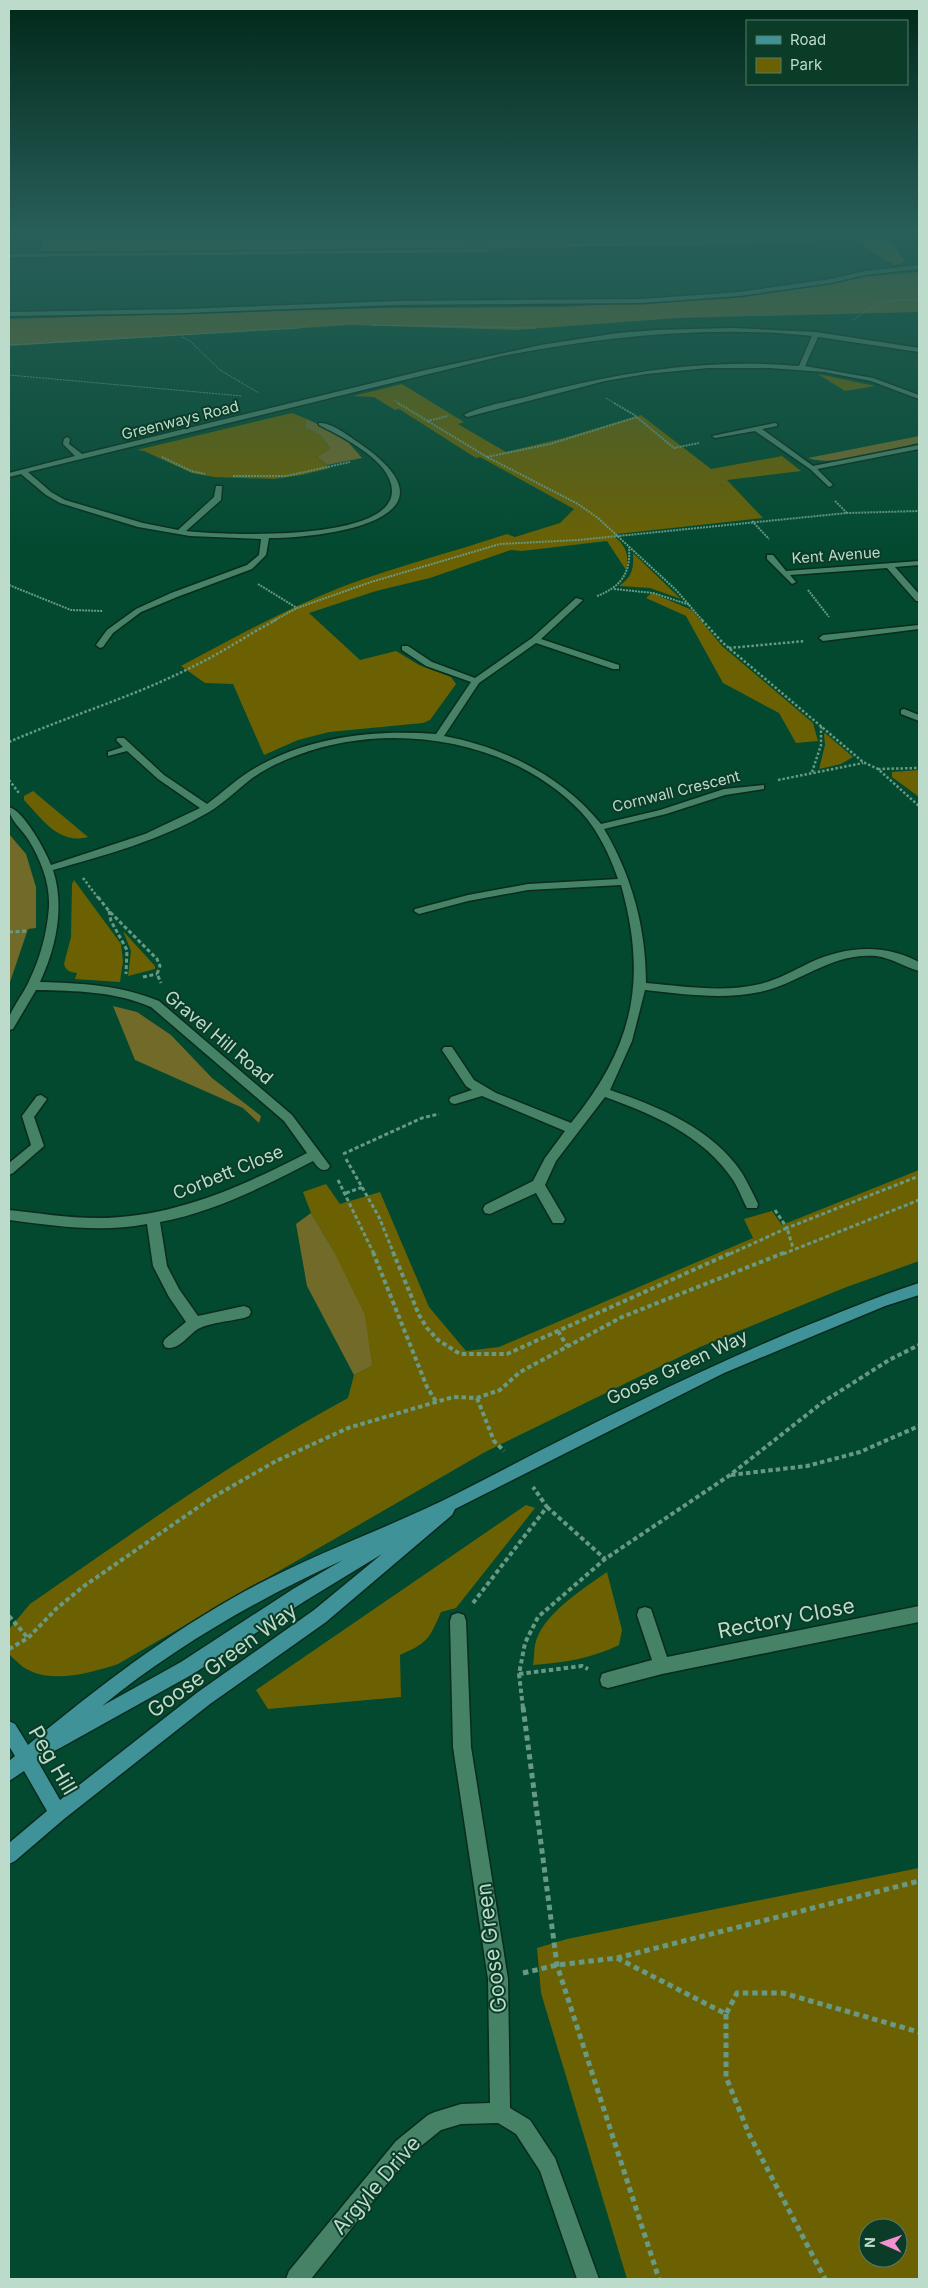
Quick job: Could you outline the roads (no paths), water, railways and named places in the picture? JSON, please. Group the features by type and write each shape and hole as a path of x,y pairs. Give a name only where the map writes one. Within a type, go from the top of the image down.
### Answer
{"main road":[{"name":"Goose Green Way","path":"9,1772 98,1698 169,1647 250,1597 292,1575 460,1499 719,1369 881,1301 919,1289"},
{"name":"Goose Green Way","path":"9,1855 58,1813 204,1698 320,1616 460,1499"},
{"path":"25,1758 187,1668 299,1595 460,1499"},
{"name":"Peg Hill","path":"9,1730 58,1813"}],"street":[{"name":"Greenways Road","path":"9,475 487,358 589,340"},
{"path":"801,368 813,340"},
{"name":"Greenways Road","path":"869,340 919,350"},
{"path":"467,415 588,383 645,372 696,366 743,365 801,368 869,379 919,396"},
{"path":"503,406 512,411"},
{"path":"22,471 58,499 134,523 180,532 290,535 345,528 364,523 388,511 396,502 399,493 398,484 369,451 339,432 321,424"},
{"path":"715,436 775,425"},
{"path":"757,428 812,468 829,485"},
{"path":"68,439 66,444 81,457"},
{"path":"812,468 919,447"},
{"path":"180,532 218,498 219,488"},
{"path":"100,645 105,635 141,608 239,572 257,562 263,556 266,535"},
{"name":"Kent Avenue","path":"770,557 792,582"},
{"name":"Kent Avenue","path":"784,573 919,563"},
{"name":"Kent Avenue","path":"889,565 919,599"},
{"path":"438,738 476,681 535,640 579,600"},
{"path":"823,638 919,627"},
{"path":"535,640 616,667"},
{"path":"405,648 429,664 476,681"},
{"path":"904,712 919,718"},
{"name":"Cornwall Crescent","path":"47,869 131,842 167,828 206,808 253,774 281,758 337,741 402,735 438,738 500,754 529,769 576,803 599,827 625,882 633,911 639,949 640,986 620,1057 603,1092 547,1163 538,1185"},
{"path":"121,740 149,769 170,787 206,808"},
{"path":"111,754 128,748"},
{"name":"Cornwall Crescent","path":"599,827 663,812 724,792 760,787"},
{"path":"9,810 23,824 39,848 53,889 54,910 44,956 33,986 20,1011 9,1026"},
{"path":"418,911 468,898 528,887 625,882"},
{"path":"640,986 732,992 750,990 769,987 830,958 858,952 895,956 919,967"},
{"name":"Gravel Hill Road","path":"33,986 121,991 140,996 167,1013 288,1118 324,1166"},
{"path":"448,1050 470,1083 483,1091 573,1129"},
{"path":"455,1100 483,1091"},
{"path":"603,1092 651,1108 685,1126 713,1148 736,1174 752,1204"},
{"path":"9,1170 38,1146 28,1116 41,1099"},
{"name":"Corbett Close","path":"9,1215 76,1222 112,1223 153,1219 180,1213 210,1203 271,1178 316,1154"},
{"path":"490,1209 538,1185 558,1219"},
{"path":"153,1219 160,1266 174,1293 195,1322"},
{"path":"170,1343 195,1322 244,1312"},
{"name":"Rectory Close","path":"608,1680 662,1666 919,1614"},
{"path":"646,1615 662,1666"},
{"name":"Goose Green","path":"458,1621 462,1747 498,1979 500,2113"},
{"path":"500,2113 523,2127 548,2165 588,2279"},
{"name":"Argyle Drive","path":"297,2279 409,2143 435,2122 461,2114 500,2113"}]}
